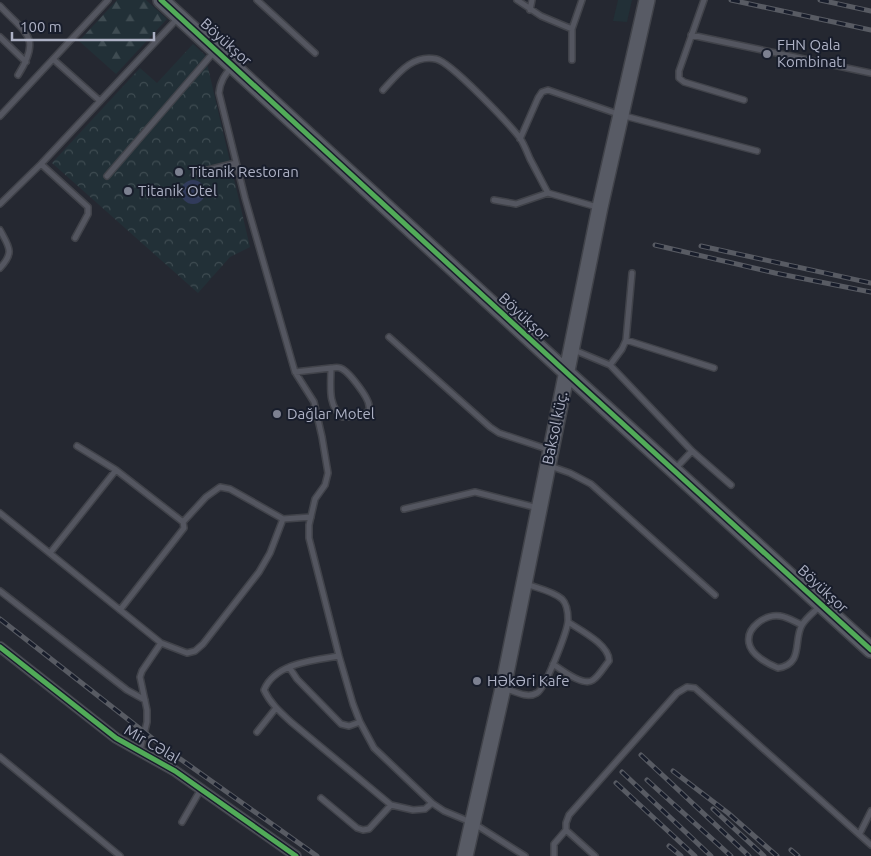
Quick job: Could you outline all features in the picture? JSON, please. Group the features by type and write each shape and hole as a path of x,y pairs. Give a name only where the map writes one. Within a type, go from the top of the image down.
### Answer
{"street":[{"name":"Böyükşor","path":"161,0 871,650"},
{"name":"Baksol küç.","path":"465,856 503,688 600,207 647,0"},
{"name":"Mir Cəlal","path":"0,647 116,738 156,760 201,789 296,856"}],"lane":[{"path":"0,116 108,0"},
{"path":"257,0 315,53"},
{"path":"517,0 530,10 572,29"},
{"path":"530,10 532,0"},
{"path":"572,60 572,29 582,0"},
{"path":"704,0 679,71 679,78 684,82 744,100"},
{"path":"0,6 28,36 31,46 26,62 18,75"},
{"path":"0,204 41,164 179,16"},
{"path":"691,35 871,73"},
{"path":"0,37 26,62"},
{"path":"107,176 216,50"},
{"path":"53,59 100,101"},
{"path":"383,90 402,69 412,62 436,59 450,67 470,84 520,139 548,193"},
{"path":"233,65 220,83 219,93 244,198 295,372 314,402 328,473 325,485 315,499 309,538 339,656 360,722 374,748 432,803 452,815 473,823 525,856"},
{"path":"520,139 538,98 542,92 548,90 621,115 757,151"},
{"path":"200,172 236,163"},
{"path":"41,164 88,207 88,214 76,238"},
{"path":"494,200 516,204 548,193 600,207"},
{"path":"0,230 10,249 10,256 0,268"},
{"path":"610,365 626,340 632,273"},
{"path":"389,337 490,427 499,433 551,450"},
{"path":"626,340 714,368"},
{"path":"572,348 610,365 692,451 731,485"},
{"path":"295,372 331,368 340,368 348,373 356,382 370,404 366,414 343,417 337,411 330,390 331,368"},
{"path":"77,446 116,470 184,522"},
{"path":"674,470 692,451"},
{"path":"548,466 570,473 591,484 714,595"},
{"path":"50,553 116,470"},
{"path":"120,610 184,528 184,522 206,497 220,487 230,489 283,519 311,517"},
{"path":"404,509 475,492 539,508"},
{"path":"0,513 161,643 188,654 203,644 259,572 270,553 283,519"},
{"path":"503,688 527,696 539,693 553,664 568,622 566,607 562,599 555,594 524,583"},
{"path":"0,591 127,690 145,700"},
{"path":"802,625 780,616 763,619 753,629 749,638 749,644 752,650 766,662 778,668 783,667 791,662 796,653 802,625 821,604"},
{"path":"553,664 581,682 587,683 593,680 609,661 608,652 568,622"},
{"path":"140,752 147,722 140,677 161,643"},
{"path":"339,656 307,661 289,667 274,675 267,682 264,690 276,708 390,805 413,810 425,809 432,803"},
{"path":"289,667 297,679 341,724 349,726 360,722"},
{"path":"554,856 554,844 566,830 569,815 677,693 687,686 694,688 871,845"},
{"path":"258,732 276,708"},
{"path":"0,757 120,856"},
{"path":"182,822 201,789"},
{"path":"321,798 357,828 363,830 369,829 390,805"},
{"path":"860,834 871,811"},
{"path":"566,830 595,856"}],"green space":[{"path":"117,0 146,0 167,19 116,74 79,41"},
{"path":"618,0 632,0 627,22 613,21"},
{"path":"193,44 205,55 250,247 230,257 198,293 52,163 140,68 157,83"}],"water":[{"path":"193,180 201,184 205,192 201,200 193,204 185,200 181,192 185,184"}],"railway":[{"path":"731,0 871,30"},
{"path":"820,0 871,11"},
{"path":"655,245 775,273 871,292"},
{"path":"701,246 871,283"},
{"path":"0,619 162,746 317,856"},
{"path":"641,755 749,856"},
{"path":"673,771 728,813 777,856"},
{"path":"622,772 711,856"},
{"path":"647,780 731,856"},
{"path":"616,783 695,856"},
{"path":"713,809 764,856"},
{"path":"669,846 681,856"},
{"path":"791,850 798,856"}],"cycle path":[{"path":"161,0 871,650"},
{"path":"0,647 116,738 175,771 296,856"}],"place":[{"name":"FHN Qala Kombinatı","path":"767,54"},
{"name":"Titanik Restoran","path":"179,172"},
{"name":"Titanik Otel","path":"128,191"},
{"name":"Dağlar Motel","path":"277,414"},
{"name":"Həkəri Kafe","path":"477,681"}]}
